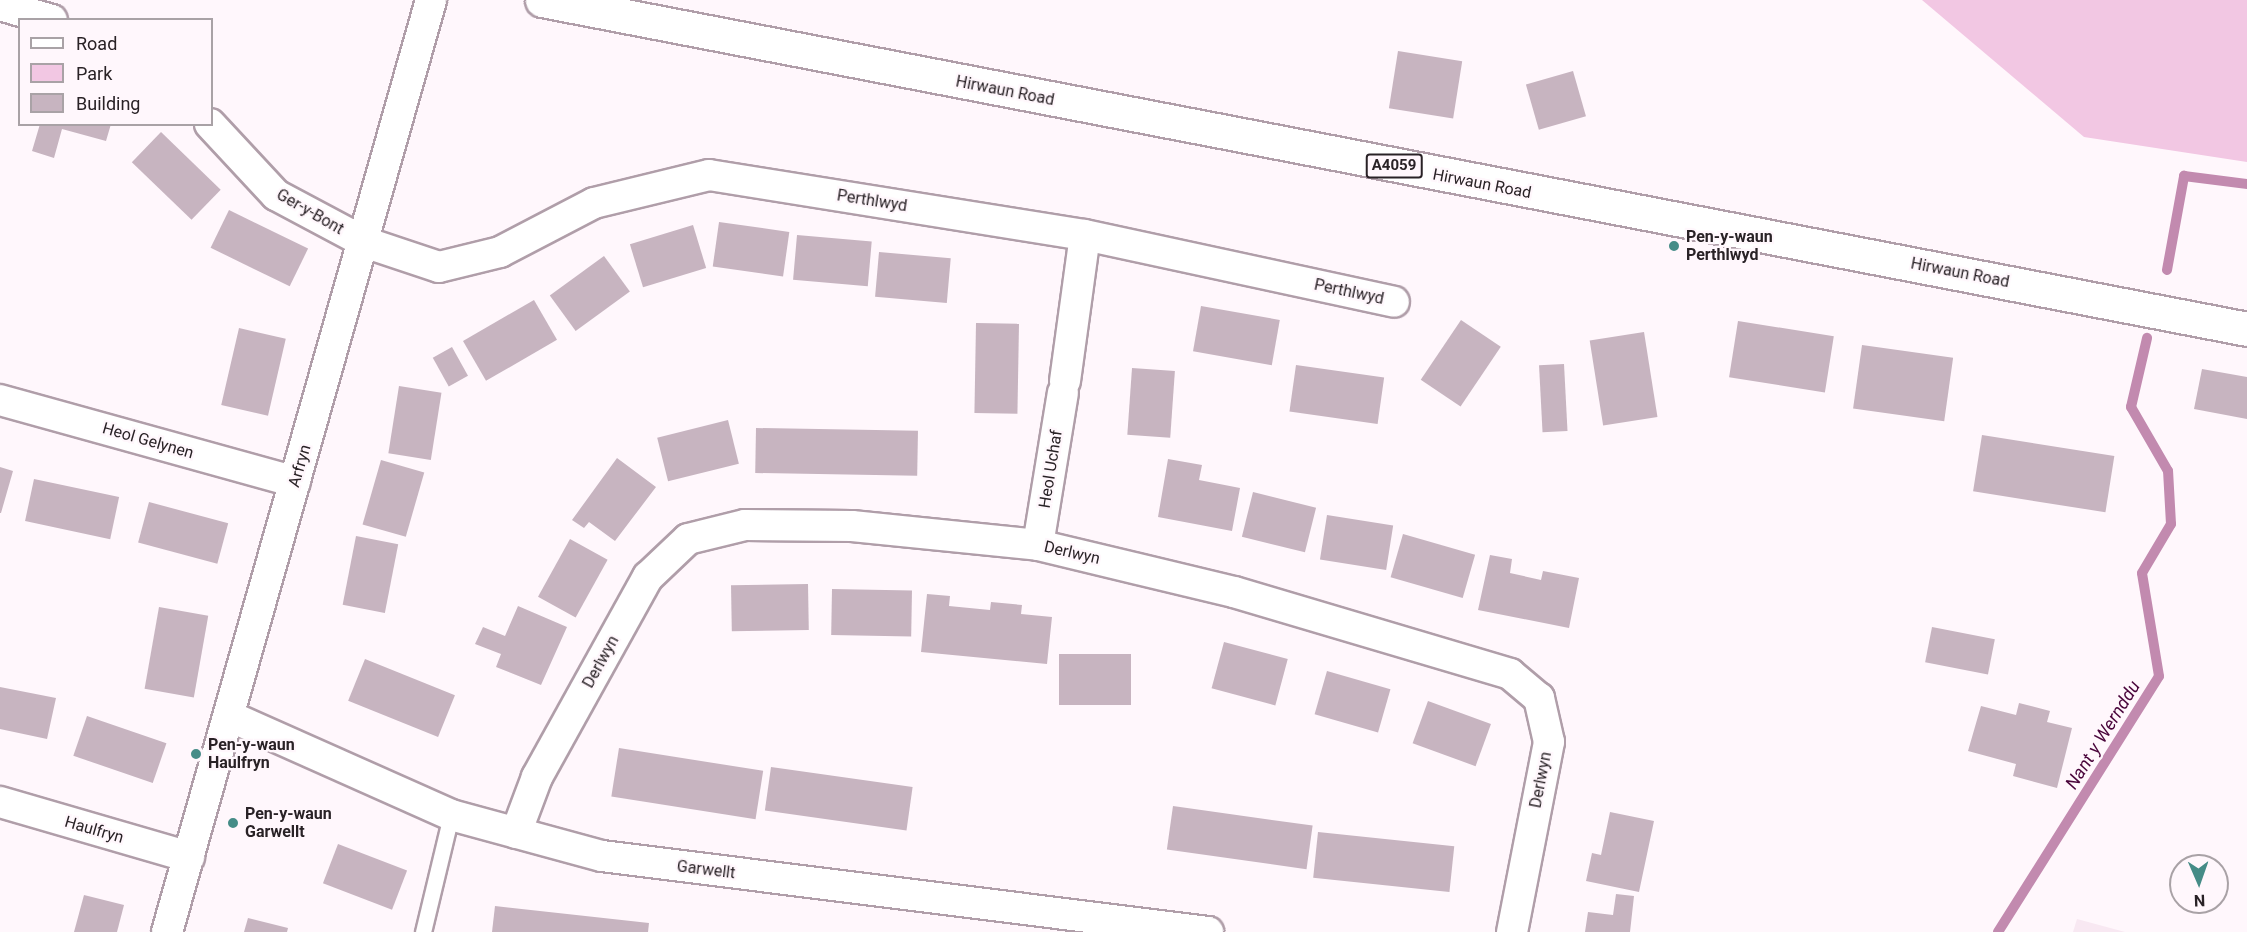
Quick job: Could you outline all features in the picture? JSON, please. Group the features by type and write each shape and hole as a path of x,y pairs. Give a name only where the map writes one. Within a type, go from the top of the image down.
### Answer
{"main road":[{"name":"Hirwaun Road","path":"542,0 2247,329"}],"street":[{"name":"Arfryn","path":"167,932 431,0"},
{"path":"0,5 45,18"},
{"name":"Ger-y-Bont","path":"212,126 276,195 364,242"},
{"name":"Perthlwyd","path":"364,242 439,267 500,252 594,203 709,175 1085,235 1394,302"},
{"name":"Heol Uchaf","path":"1038,544 1064,387 1085,235"},
{"name":"Heol Gelynen","path":"0,400 295,482"},
{"name":"Derlwyn","path":"516,833 537,777 648,577 688,539 745,525 852,526 1038,544 1234,592 1510,674 1539,698 1549,742 1512,932"},
{"name":"Garwellt","path":"229,716 451,814 613,858 1208,932"},
{"name":"Haulfryn","path":"0,802 189,857"}],"lane":[{"path":"423,932 451,814"}],"shaded area":[{"path":"2077,919 2125,932 2073,932"}],"green space":[{"path":"1922,0 2247,0 2247,162 2084,137"}],"building":[{"path":"1398,51 1462,61 1453,118 1389,108"},
{"path":"1573,71 1586,116 1539,130 1526,85"},
{"path":"39,126 110,126 106,141 62,129 54,158 32,151"},
{"path":"161,132 221,190 192,220 132,162"},
{"path":"229,210 308,249 290,286 211,248"},
{"path":"719,222 789,232 783,276 713,267"},
{"path":"693,225 706,268 643,287 630,244"},
{"path":"797,235 872,242 868,286 793,280"},
{"path":"879,252 951,258 947,303 875,297"},
{"path":"604,256 630,292 576,331 550,295"},
{"path":"534,300 557,340 486,381 463,341"},
{"path":"1201,306 1280,320 1272,365 1193,351"},
{"path":"1461,320 1501,347 1461,407 1421,380"},
{"path":"1738,321 1834,336 1825,392 1729,377"},
{"path":"976,323 1019,324 1017,414 974,413"},
{"path":"239,328 286,339 268,416 221,405"},
{"path":"1644,332 1657,417 1603,426 1590,341"},
{"path":"1862,345 1953,358 1944,421 1853,408"},
{"path":"452,347 468,376 449,387 433,358"},
{"path":"1564,364 1568,431 1543,432 1539,365"},
{"path":"1296,365 1384,377 1378,424 1289,412"},
{"path":"1132,368 1175,371 1170,438 1127,435"},
{"path":"2202,369 2247,377 2247,419 2194,409"},
{"path":"399,386 441,393 431,460 388,453"},
{"path":"728,420 739,464 668,481 657,438"},
{"path":"756,428 918,431 917,476 755,473"},
{"path":"1982,435 2114,456 2105,512 1973,491"},
{"path":"617,458 656,487 615,541 589,522 584,528 572,520"},
{"path":"1168,459 1202,465 1199,480 1240,488 1232,531 1158,517"},
{"path":"381,460 424,472 406,537 363,524"},
{"path":"0,467 13,471 1,513 0,513"},
{"path":"34,479 119,497 110,539 25,521"},
{"path":"1253,492 1316,508 1305,552 1242,537"},
{"path":"149,502 228,523 217,564 138,543"},
{"path":"1327,515 1393,525 1386,570 1320,559"},
{"path":"1403,534 1475,555 1463,598 1391,577"},
{"path":"356,536 398,544 385,613 343,605"},
{"path":"570,539 608,560 576,618 538,597"},
{"path":"1490,555 1512,559 1510,573 1541,580 1543,571 1579,578 1569,628 1478,610"},
{"path":"808,584 809,630 732,631 731,585"},
{"path":"832,589 912,590 911,636 831,635"},
{"path":"927,594 950,596 949,606 990,610 991,602 1022,605 1021,614 1052,617 1047,664 921,652"},
{"path":"518,606 567,627 541,685 496,667 501,654 475,644 483,627 505,636"},
{"path":"159,607 208,616 194,697 145,689"},
{"path":"1932,627 1995,639 1988,675 1925,662"},
{"path":"1224,642 1288,659 1275,705 1212,688"},
{"path":"1059,654 1131,654 1131,705 1059,705"},
{"path":"365,659 455,695 438,737 348,701"},
{"path":"1327,671 1390,689 1378,732 1315,714"},
{"path":"0,687 56,698 47,739 0,729"},
{"path":"1428,701 1491,724 1476,766 1413,743"},
{"path":"2019,703 2050,711 2047,722 2072,728 2057,788 2013,776 2016,764 1968,751 1981,706 2016,715"},
{"path":"87,716 166,743 153,783 73,756"},
{"path":"619,748 763,771 756,819 611,796"},
{"path":"771,767 913,787 906,830 765,811"},
{"path":"1173,806 1313,826 1307,869 1167,850"},
{"path":"1610,812 1654,821 1639,892 1586,881 1592,853 1601,855"},
{"path":"1318,832 1454,846 1449,892 1313,878"},
{"path":"338,844 407,871 392,910 323,883"},
{"path":"1616,894 1634,896 1630,932 1585,932 1588,912 1613,915"},
{"path":"84,895 124,905 117,932 74,932"},
{"path":"495,906 649,923 648,932 492,932"},
{"path":"248,918 288,928 287,932 244,932"}],"waterway":[{"name":"Nant y Wernddu","path":"2167,270 2184,176 2247,184"},
{"name":"Nant y Wernddu","path":"1998,932 2159,676 2142,573 2171,524 2168,471 2131,407 2147,338"}],"place":[{"name":"Pen-y-waun Perthlwyd","path":"1674,246"},
{"name":"Pen-y-waun Haulfryn","path":"196,754"},
{"name":"Pen-y-waun Garwellt","path":"233,823"}]}
